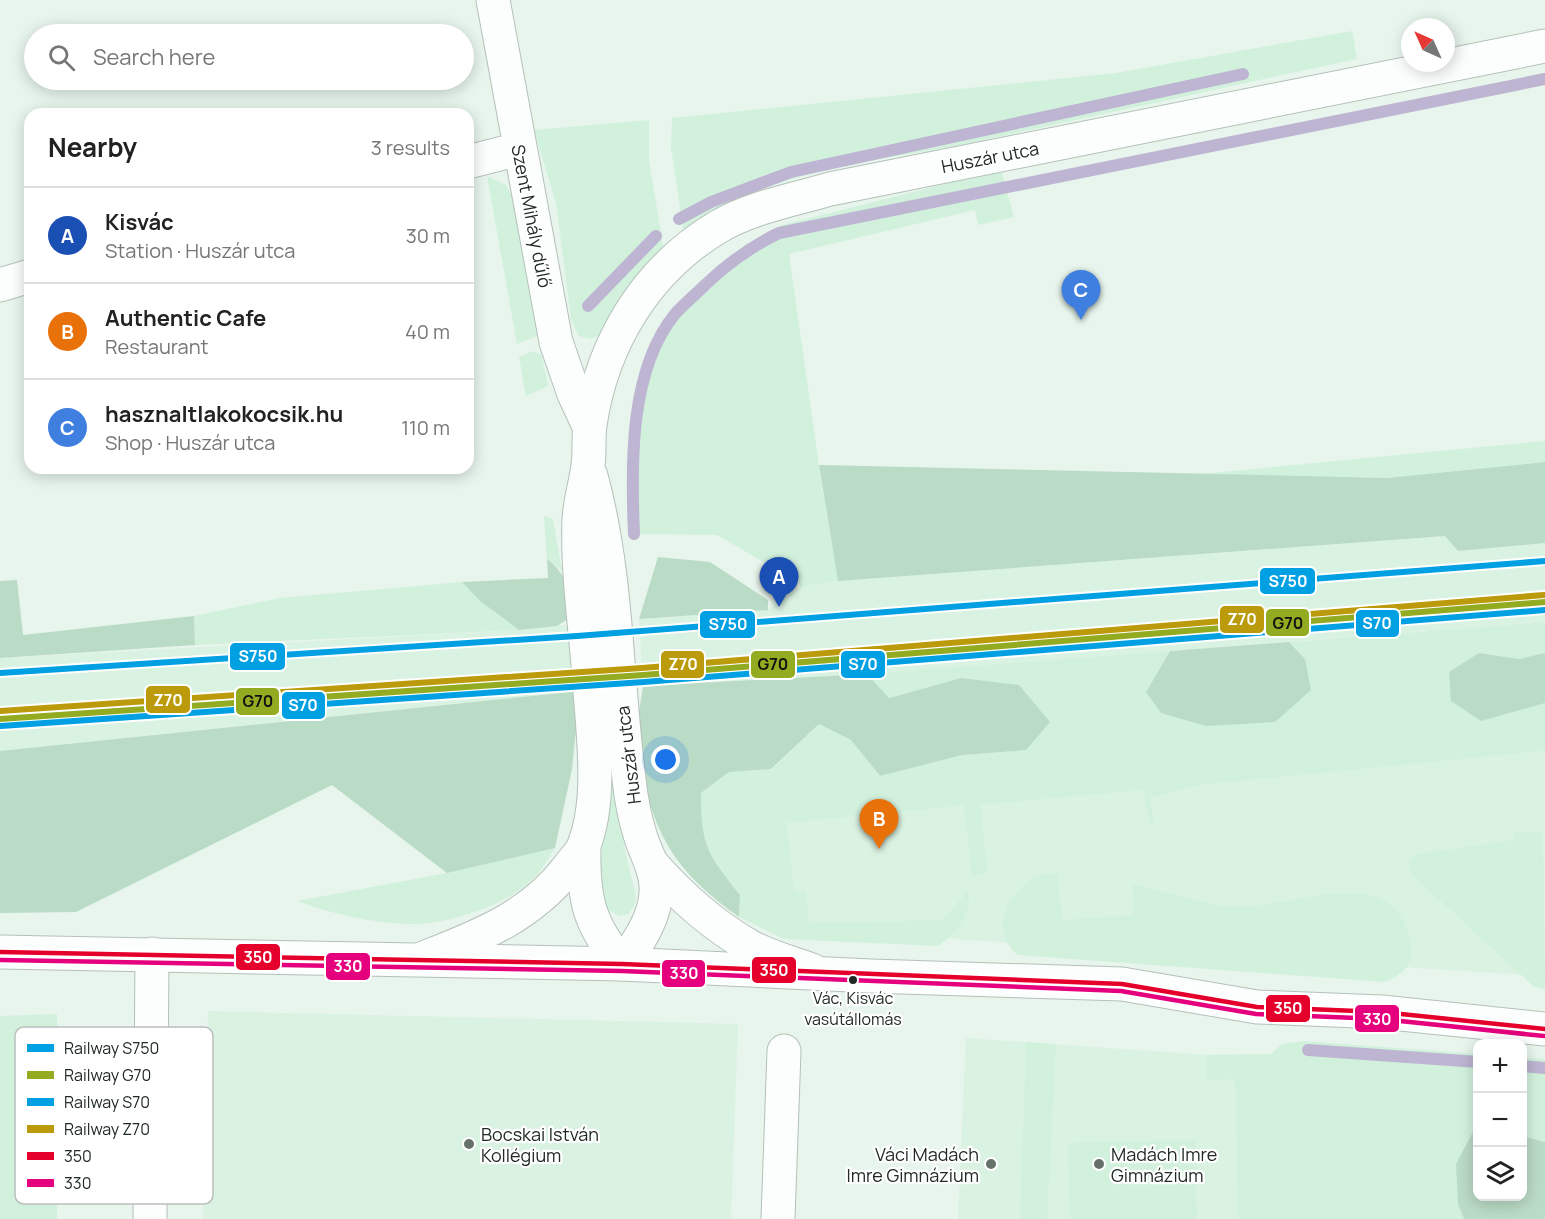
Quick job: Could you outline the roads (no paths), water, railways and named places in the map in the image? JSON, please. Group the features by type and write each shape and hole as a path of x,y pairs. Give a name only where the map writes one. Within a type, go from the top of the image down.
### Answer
{"street":[{"name":"Szent Mihály dűlő","path":"493,0 556,342 574,394 590,426"},
{"name":"Huszár utca","path":"588,465 608,546 629,783 641,838 652,864 656,886 654,906 647,926 622,964 609,948 588,908 583,888 584,847 591,819 594,756 579,517 588,465 590,426 607,358 635,304 683,252 719,227 760,208 830,189 1545,46"},
{"path":"474,160 519,149"},
{"path":"0,285 24,278"},
{"name":"Huszár utca","path":"421,959 485,934 530,908 554,886 584,847"},
{"name":"Huszár utca","path":"652,864 674,890 722,929 753,948 819,973"},
{"path":"0,952 622,964 1122,984 1257,1007 1382,1012 1545,1029"},
{"path":"151,1027 152,954"},
{"path":"778,1219 784,1051"},
{"path":"150,1204 150,1219"}],"waterway":[{"path":"679,219 711,202 791,172 1243,74"},
{"path":"634,534 633,479 636,420 649,362 660,337 675,314 713,277 750,250 779,233 1545,79"},
{"path":"588,306 656,236"},
{"path":"1308,1050 1473,1062"},
{"path":"1527,1066 1545,1068"}],"rail line":[{"name":"S750","path":"0,673 577,636 1545,561"},
{"name":"Z70","path":"0,711 642,668 1544,595"},
{"name":"G70","path":"0,719 643,675 1545,602"},
{"name":"S70","path":"1,726 644,682 1545,610"}],"place":[{"name":"hasznaltlakokocsik.hu","path":"1081,320"},
{"name":"Kisvác","path":"779,607"},
{"name":"Authentic Cafe","path":"879,849"},
{"name":"Vác, Kisvác vasútállomás","path":"853,980"},
{"name":"Bocskai István Kollégium","path":"469,1144"},
{"name":"Váci Madách Imre Gimnázium","path":"991,1164"},
{"name":"Madách Imre Gimnázium","path":"1099,1164"}]}
